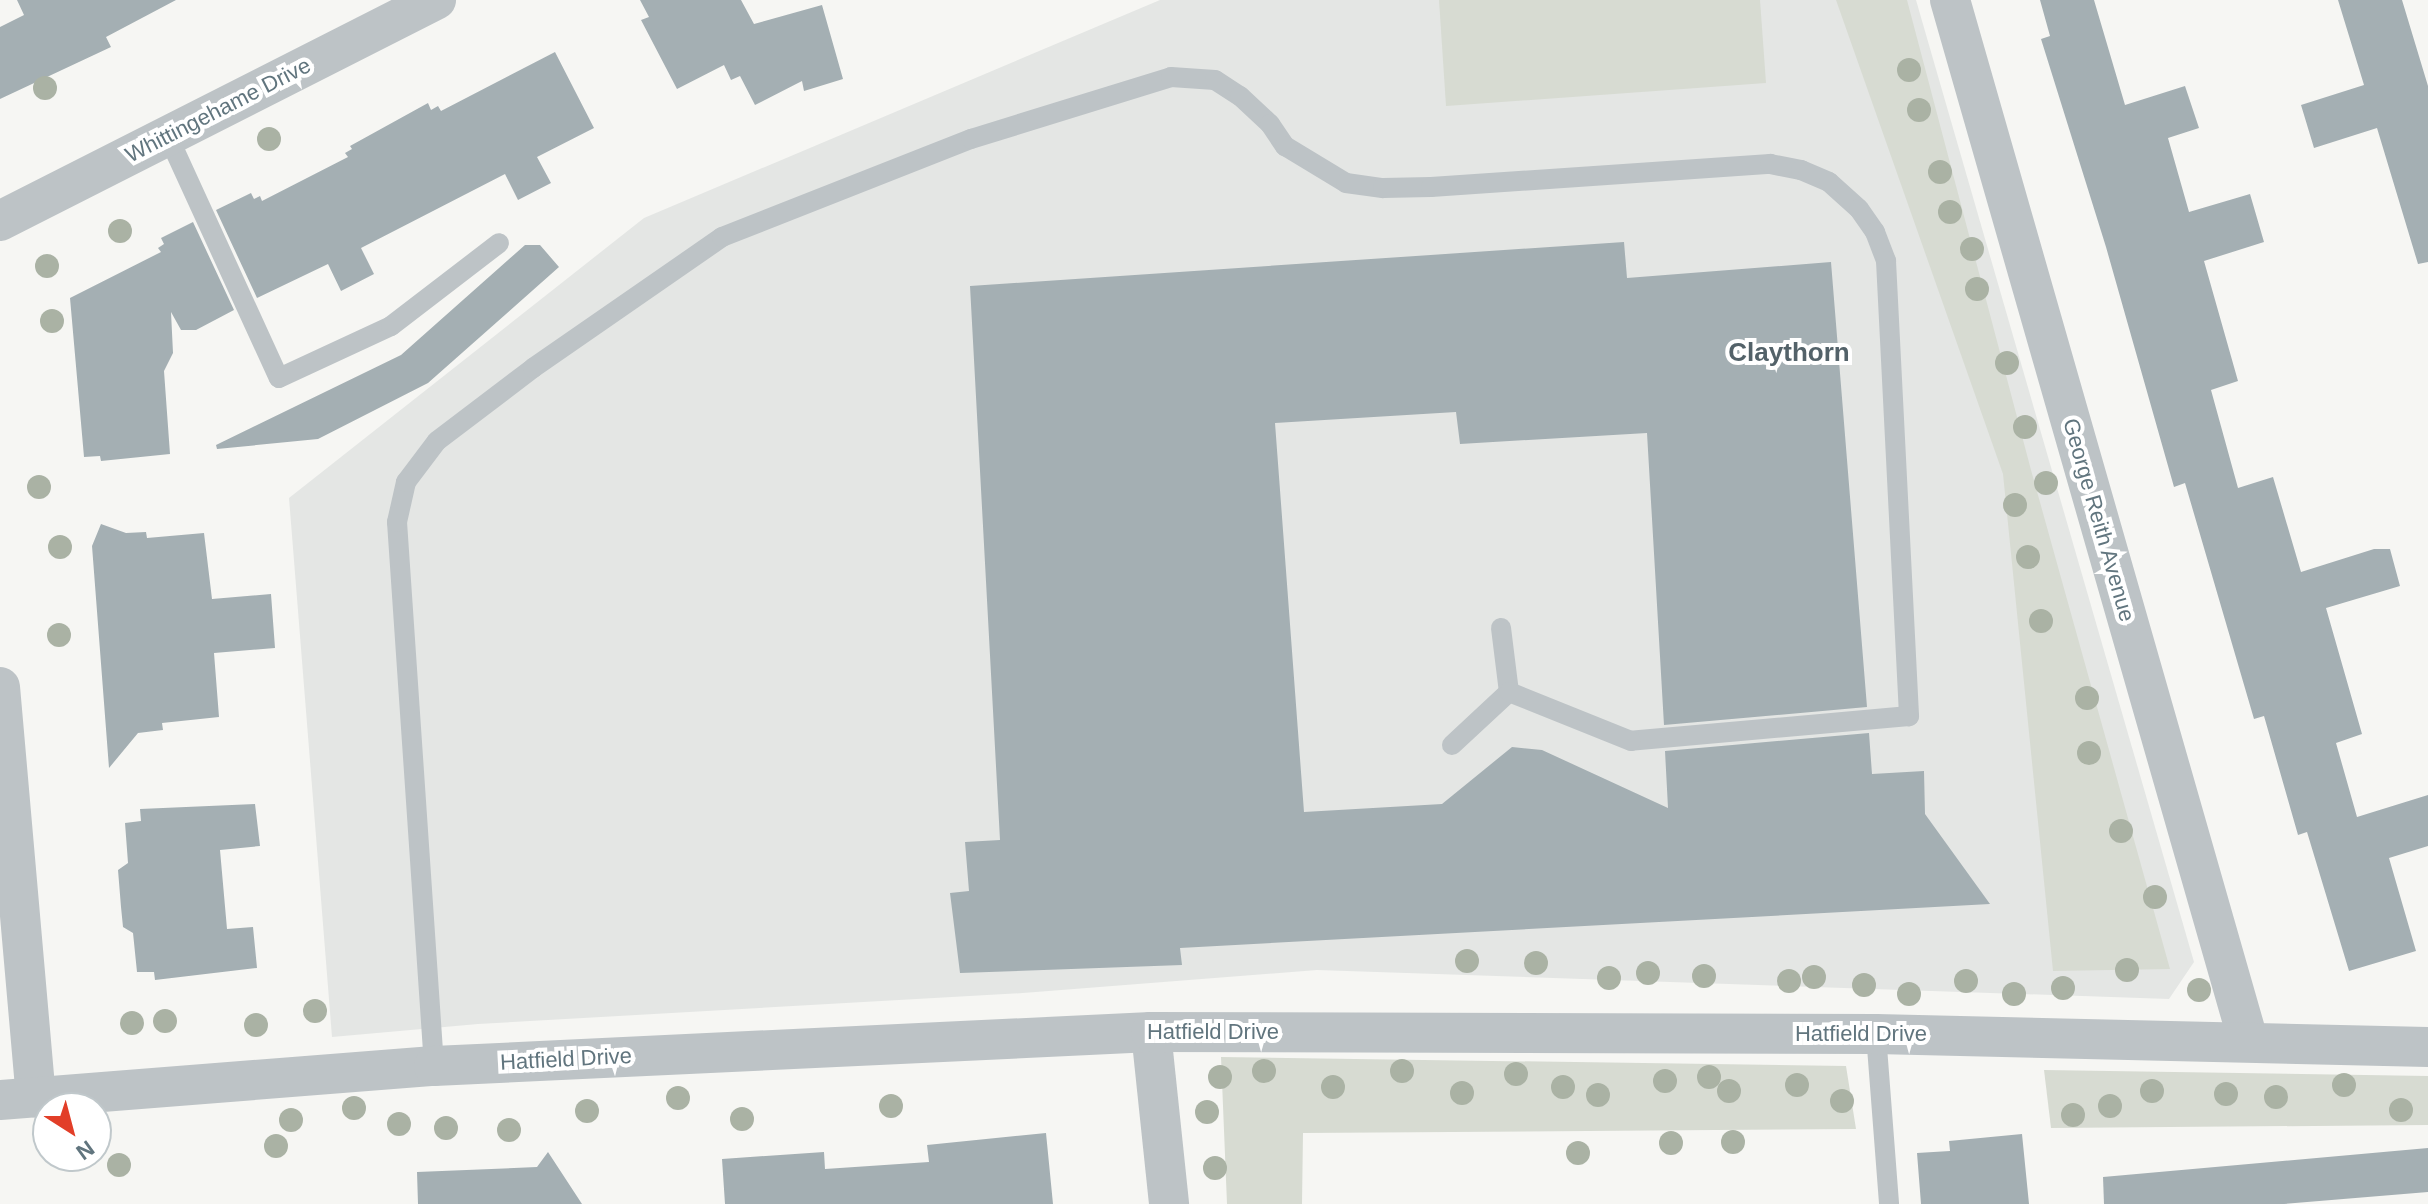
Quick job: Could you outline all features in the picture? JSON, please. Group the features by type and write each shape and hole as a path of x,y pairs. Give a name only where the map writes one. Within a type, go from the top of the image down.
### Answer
{"street":[{"name":"Whittingehame Drive","path":"0,221 436,0"},
{"name":"George Reith Avenue","path":"1950,0 2248,1040"},
{"path":"0,687 18,1099"},
{"name":"Hatfield Drive","path":"18,1099 434,1066 1151,1032 1876,1034 2248,1040 2428,1047"},
{"path":"1151,1032 1169,1204"}],"lane":[{"path":"434,1066 397,522 406,482 437,441 533,368 722,237 971,139 1171,77 1215,80 1240,96 1270,124 1285,146 1346,183 1383,188 1431,187 1770,164 1801,170 1829,182 1859,209 1875,232 1886,261 1909,716 1631,741 1509,692"},
{"path":"168,136 279,378 391,326 499,243"},
{"path":"1501,628 1509,692"},
{"path":"1452,745 1509,692"},
{"path":"1876,1034 1889,1204"}],"shaded area":[{"path":"1160,0 1916,0 2194,962 2169,999 1317,970 1023,993 478,1024 332,1037 289,498 644,218"},
{"path":"1439,0 1760,0 1766,83 1446,106"},
{"path":"1836,0 1907,0 2031,470 2170,969 2053,971 2003,474"},
{"path":"1221,1057 1846,1066 1856,1129 1303,1133 1302,1204 1227,1204"},
{"path":"2044,1070 2428,1076 2428,1125 2051,1128"}],"building":[{"path":"17,0 176,0 106,37 111,47 0,99 0,27 24,15"},
{"path":"640,0 741,0 754,24 822,5 843,79 804,91 802,81 755,105 740,76 731,80 724,65 677,89 641,20 649,17"},
{"path":"2040,0 2094,0 2125,105 2185,86 2199,128 2168,138 2189,212 2250,194 2264,242 2204,261 2238,381 2211,390 2238,488 2273,477 2301,572 2374,549 2390,549 2400,586 2326,608 2362,734 2336,743 2357,817 2428,795 2428,846 2389,858 2416,951 2349,971 2307,832 2298,835 2264,716 2254,719 2185,483 2174,487 2106,247 2041,39 2050,36"},
{"path":"2338,0 2402,0 2428,86 2428,262 2418,264 2377,128 2314,148 2301,105 2364,85"},
{"path":"555,52 594,128 537,157 551,183 518,200 505,174 361,248 374,274 341,291 328,264 257,298 216,210 251,193 254,199 260,196 262,201 348,157 345,153 352,149 350,146 428,103 431,110 438,106 441,111"},
{"path":"193,222 234,310 196,330 181,330 171,312 173,353 164,371 170,454 101,461 100,456 84,457 70,298 161,252 158,248 164,244 161,238"},
{"path":"1624,242 1627,278 1831,262 1867,707 1664,725 1647,433 1460,444 1456,412 1275,423 1304,812 1442,804 1512,747 1542,750 1668,808 1665,751 1869,733 1872,774 1924,771 1925,814 1990,904 1180,948 1182,965 960,973 950,893 969,891 965,842 1000,840 970,286"},
{"path":"525,245 540,245 559,267 428,383 318,439 217,449 216,445 401,355"},
{"path":"101,524 126,533 146,532 147,538 204,533 212,599 271,594 275,648 214,653 219,717 162,723 163,730 138,733 109,768 92,546"},
{"path":"255,804 260,846 220,850 227,929 253,927 257,968 155,980 154,972 137,972 133,933 123,927 118,870 128,863 125,823 141,821 140,809"},
{"path":"1046,1133 1053,1204 725,1204 722,1159 824,1152 825,1169 929,1162 927,1145"},
{"path":"2022,1134 2029,1204 1921,1204 1917,1153 1950,1151 1949,1141"},
{"path":"2428,1148 2428,1192 2284,1204 2104,1204 2103,1177"},
{"path":"548,1152 582,1204 418,1204 417,1172 537,1167"}],"district":[{"name":"Claythorn","path":"1789,353"}]}
